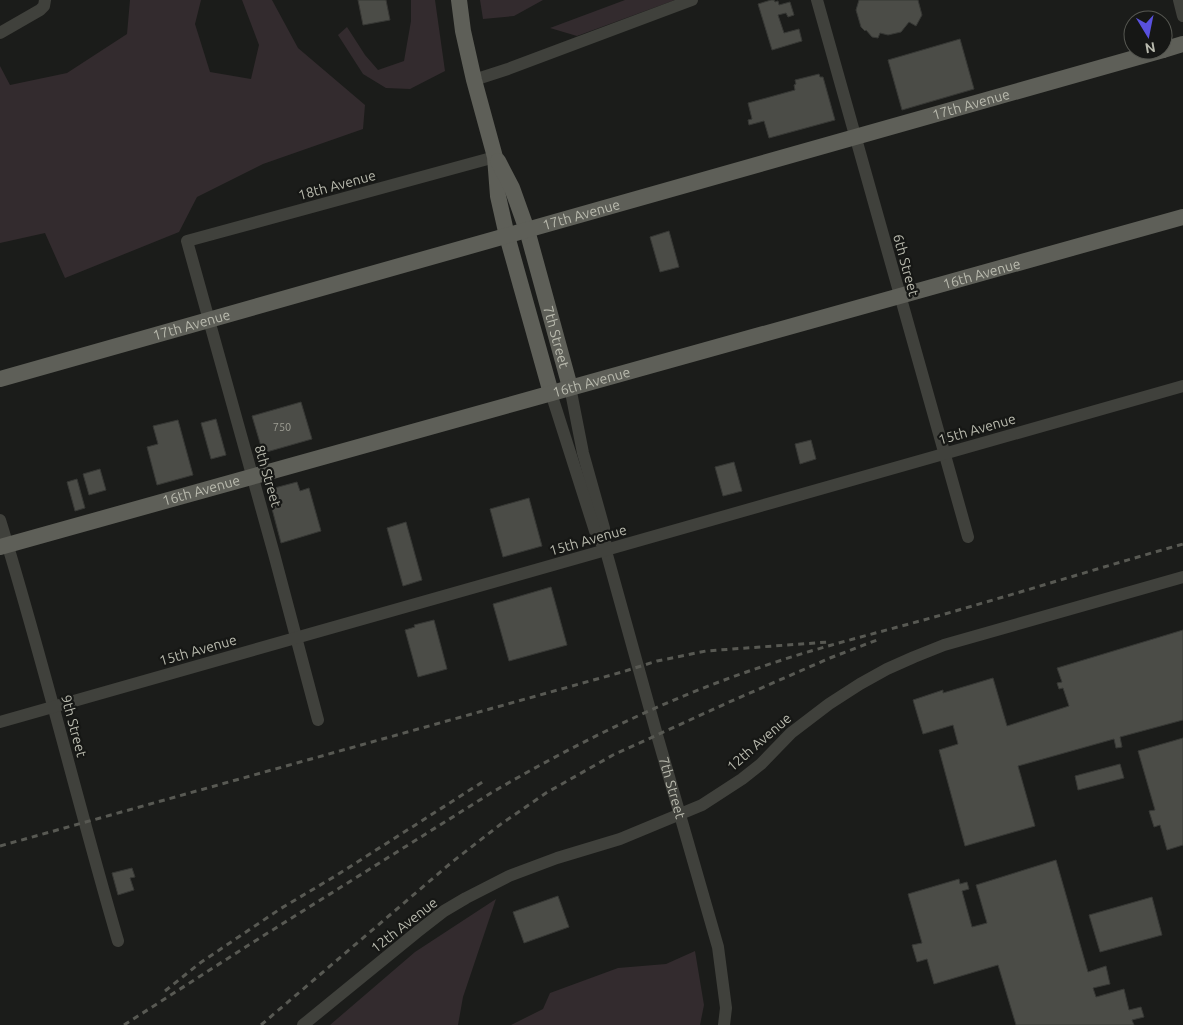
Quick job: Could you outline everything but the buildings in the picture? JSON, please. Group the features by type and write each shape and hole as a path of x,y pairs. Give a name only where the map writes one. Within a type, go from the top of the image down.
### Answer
{"main road":[{"name":"7th Street","path":"459,0 463,31 474,80 496,157 512,188 527,230 570,387"},
{"name":"17th Avenue","path":"0,379 1128,60"},
{"name":"7th Street","path":"496,157 498,196 507,236 550,393"},
{"name":"16th Avenue","path":"4,546 1183,218"}],"street":[{"path":"474,80 692,0"},
{"name":"6th Street","path":"817,0 968,538"},
{"path":"1179,0 1183,16"},
{"path":"0,34 45,3"},
{"name":"18th Avenue","path":"187,241 496,157"},
{"name":"8th Street","path":"187,241 318,720"},
{"name":"15th Avenue","path":"0,722 1183,386"},
{"name":"7th Street","path":"570,387 583,453 604,528 606,551 718,947 726,1008 724,1025"},
{"name":"7th Street","path":"550,393 595,531 606,551"},
{"name":"9th Street","path":"0,520 4,546 54,706 94,860 118,941"},
{"name":"12th Avenue","path":"303,1025 444,911 490,885 525,870 620,839 702,805 762,764 792,733 812,716 860,684 887,669 914,656 944,645 1183,577"}],"shaded area":[{"path":"130,0 201,0 195,24 210,72 251,79 259,45 242,0 272,0 298,48 365,105 363,129 263,164 197,197 179,232 65,278 45,233 0,243 0,66 10,85 67,73 127,34"},
{"path":"411,0 435,0 445,71 410,89 386,88 363,74 338,35 347,27 365,55 378,70 404,61 411,21"},
{"path":"480,0 543,0 514,16 483,19"},
{"path":"625,0 675,0 577,36 550,28"},
{"path":"496,899 463,997 458,1025 330,1025 415,952"},
{"path":"695,951 704,1005 700,1025 511,1025 543,1009 550,993 618,968 666,964"}],"railway":[{"path":"124,1025 491,793 589,739 657,707 726,679 786,659 1183,544"},
{"path":"261,1025 452,862 501,824 546,793 613,755 830,658 877,640"},
{"path":"0,846 657,661 706,651 828,642"},
{"path":"165,991 200,963 280,909 484,781"}]}
